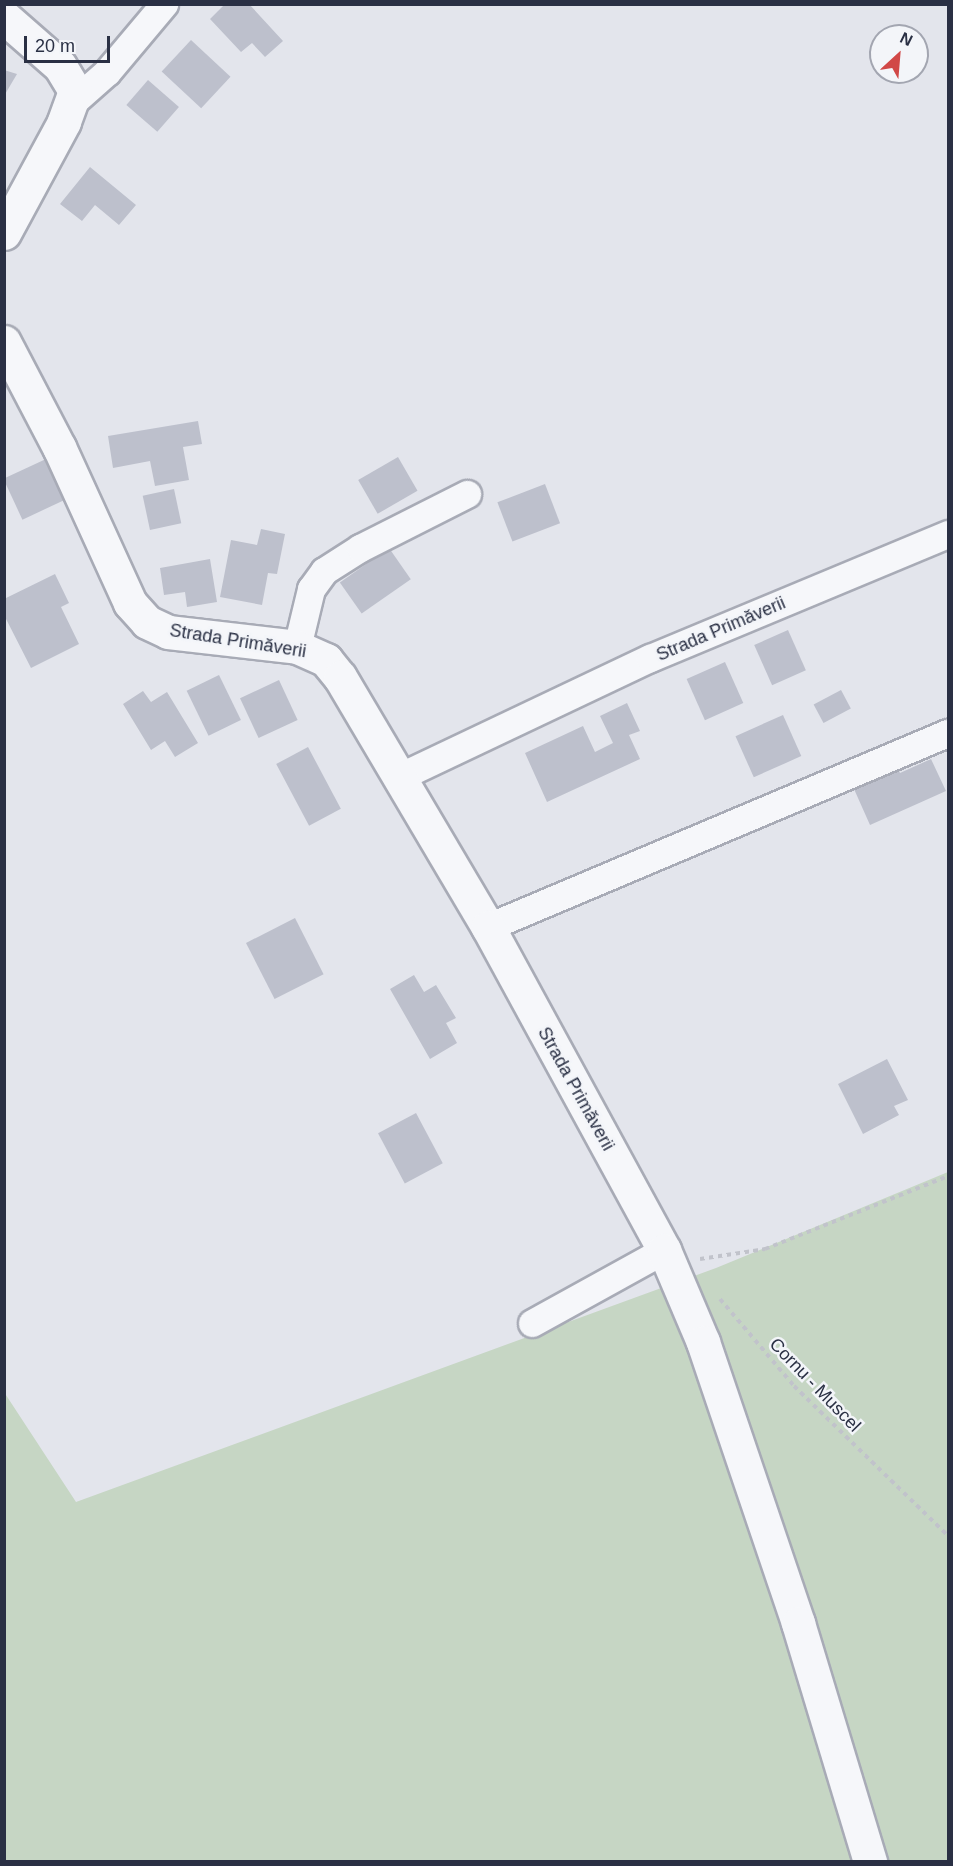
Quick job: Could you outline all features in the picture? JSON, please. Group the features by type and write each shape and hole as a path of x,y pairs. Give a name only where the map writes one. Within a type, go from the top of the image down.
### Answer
{"street":[{"path":"4,232 74,101 107,72 164,4"},
{"path":"4,17 70,78 74,101"},
{"name":"Strada Primăverii","path":"4,342 59,447 130,603 147,622 168,632 297,648 318,655 334,668 488,927 664,1250 728,1413 798,1623 870,1862"},
{"path":"297,648 303,611 311,589 324,571 360,548 467,494"},
{"name":"Strada Primăverii","path":"399,777 650,658 948,534"},
{"path":"488,927 948,733"},
{"path":"532,1323 664,1250"}],"path":[{"path":"664,1250 706,1260 765,1249 948,1176"},
{"name":"Cornu - Muscel","path":"718,1296 794,1386 948,1536"}],"green space":[{"path":"948,1172 948,1861 5,1861 4,1392 76,1502 716,1268"}],"building":[{"path":"225,4 249,4 283,41 265,57 252,43 241,52 210,19"},
{"path":"191,40 230,77 201,108 162,71"},
{"path":"4,70 17,74 4,96"},
{"path":"148,80 179,107 157,132 126,105"},
{"path":"90,167 136,205 119,225 95,205 82,221 60,204"},
{"path":"198,421 202,444 183,447 189,480 155,486 150,461 113,468 108,436"},
{"path":"398,457 417,491 378,514 358,480"},
{"path":"46,459 65,500 22,520 4,479"},
{"path":"545,484 560,523 512,541 497,502"},
{"path":"174,489 181,523 150,530 143,496"},
{"path":"261,529 285,534 277,574 268,573 262,605 220,597 231,540 257,545"},
{"path":"389,548 411,579 362,614 340,582"},
{"path":"210,559 217,602 187,607 185,592 164,595 160,568"},
{"path":"55,574 69,603 61,607 79,644 31,668 4,615 4,599"},
{"path":"788,630 806,670 772,685 754,645"},
{"path":"725,662 743,703 705,720 687,679"},
{"path":"219,675 241,720 209,736 187,691"},
{"path":"279,680 298,720 259,738 240,698"},
{"path":"841,690 851,709 823,723 814,705"},
{"path":"143,691 151,702 167,692 198,743 175,757 165,741 151,750 123,704"},
{"path":"627,703 640,731 629,735 640,759 547,802 525,753 583,726 595,752 613,743 600,716"},
{"path":"783,715 801,756 754,777 735,736"},
{"path":"308,747 341,809 309,826 276,764"},
{"path":"894,759 900,773 931,759 946,791 870,825 854,789 870,782 866,772"},
{"path":"295,918 324,974 275,999 246,943"},
{"path":"414,975 424,992 436,985 456,1018 446,1023 457,1043 430,1059 390,989"},
{"path":"887,1059 908,1100 894,1106 899,1115 863,1134 838,1084"},
{"path":"416,1113 443,1163 405,1184 378,1133"}]}
